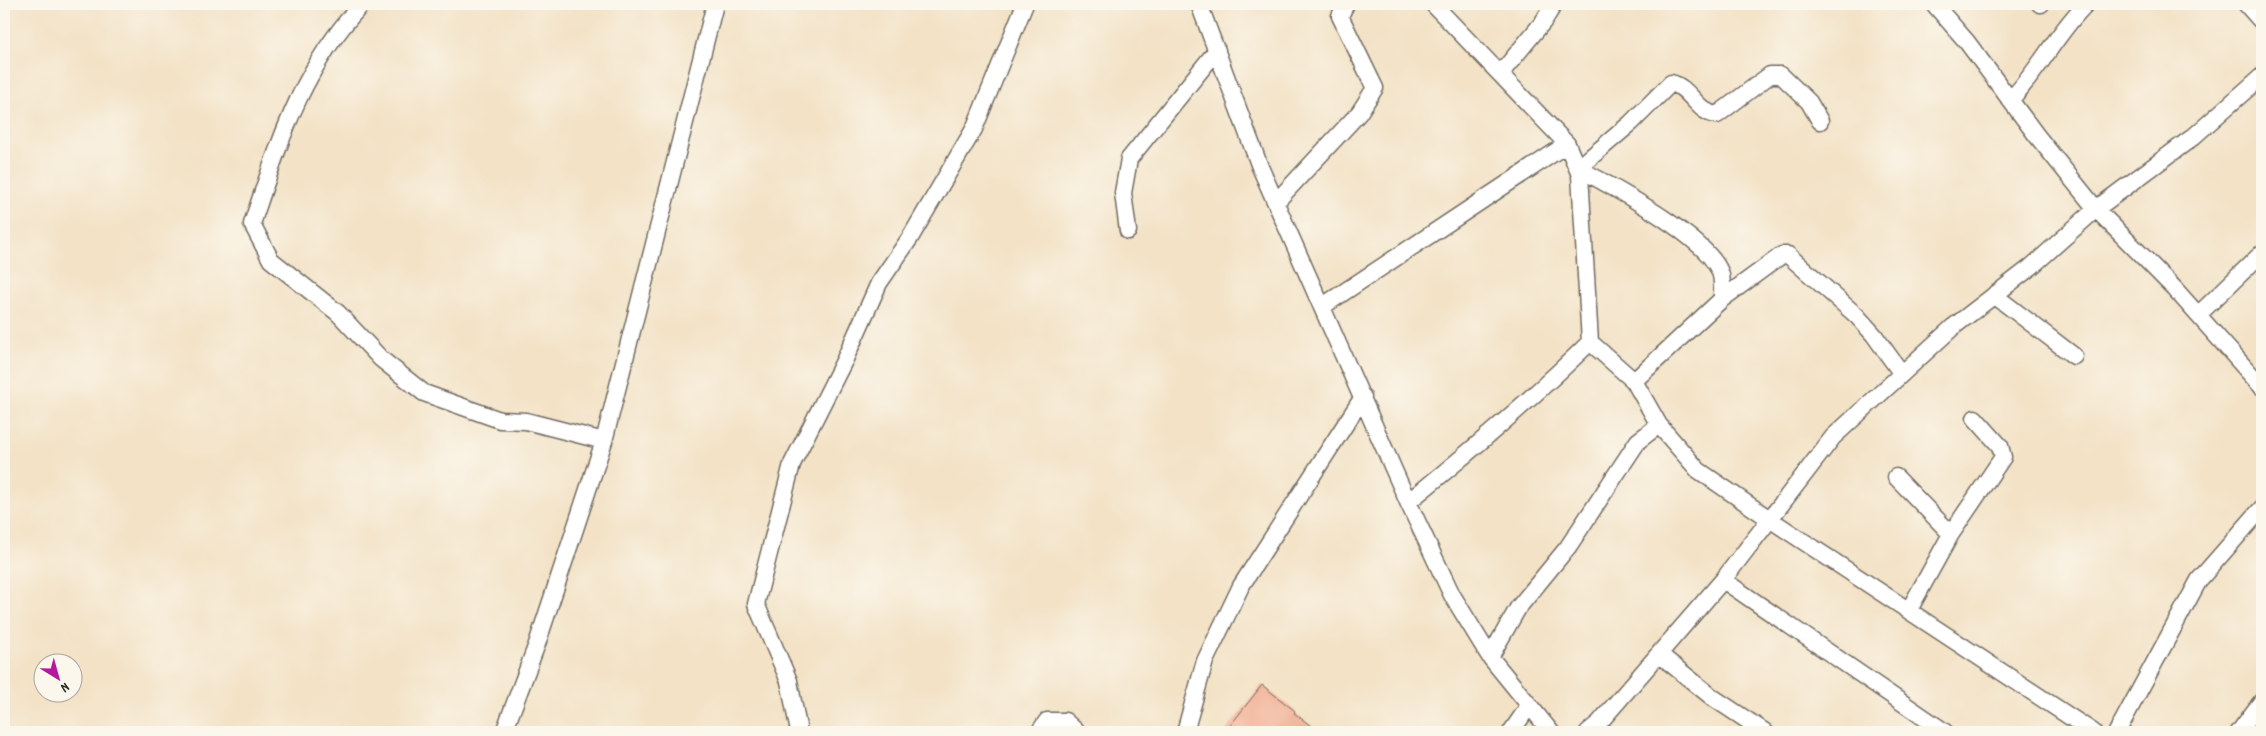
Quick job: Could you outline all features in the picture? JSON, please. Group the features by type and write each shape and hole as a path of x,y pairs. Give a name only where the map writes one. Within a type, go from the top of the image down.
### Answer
{"street":[{"path":"362,4 338,30 300,93 288,120 252,224 271,260 338,313 381,359 424,393 500,420 526,421 604,441"},
{"path":"504,732 537,644 604,441 715,4"},
{"path":"799,732 788,681 756,604 792,464 845,359 879,283 910,238 974,129 1024,4"},
{"path":"1199,4 1260,167 1408,502 1452,595 1490,658 1551,732"},
{"path":"1276,202 1359,112 1375,88 1340,16 1346,4"},
{"path":"1433,4 1567,144 1578,168 1590,342 1634,381 1659,425 1698,470 2093,732"},
{"path":"1501,73 1543,22 1554,4"},
{"path":"1934,4 1967,42 2096,209 2198,315 2262,387"},
{"path":"2010,100 2031,76 2074,15 2086,4"},
{"path":"2246,4 2262,22"},
{"path":"1128,231 1123,193 1129,160 1217,50"},
{"path":"1578,168 1631,123 1671,83 1676,84 1708,114 1717,115 1770,75 1781,75 1809,102 1820,121"},
{"path":"1588,732 1723,580 1833,437 1954,327 2032,267 2096,209 2193,137 2262,76"},
{"path":"1323,306 1567,144"},
{"path":"1578,168 1648,207 1707,253 1720,272 1722,299"},
{"path":"2198,315 2262,253"},
{"path":"1634,381 1722,299 1776,258 1788,255 1857,316 1874,335 1902,374"},
{"path":"1994,295 2074,356"},
{"path":"1408,502 1476,447 1590,342"},
{"path":"1185,732 1205,661 1241,586 1363,397"},
{"path":"1909,610 1950,534 2003,457 2000,446 1975,418"},
{"path":"1490,658 1518,608 1568,547 1638,441 1659,425"},
{"path":"1896,478 1950,534"},
{"path":"2118,732 2199,580 2262,508"},
{"path":"1723,580 1944,732"},
{"path":"1659,654 1712,697 1766,732"},
{"path":"2242,731 2262,701"},
{"path":"1512,732 1529,706"},
{"path":"1039,732 1048,721 1065,720 1078,732"}],"building":[{"path":"1262,685 1295,711 1294,713 1319,732 1225,732"}]}
